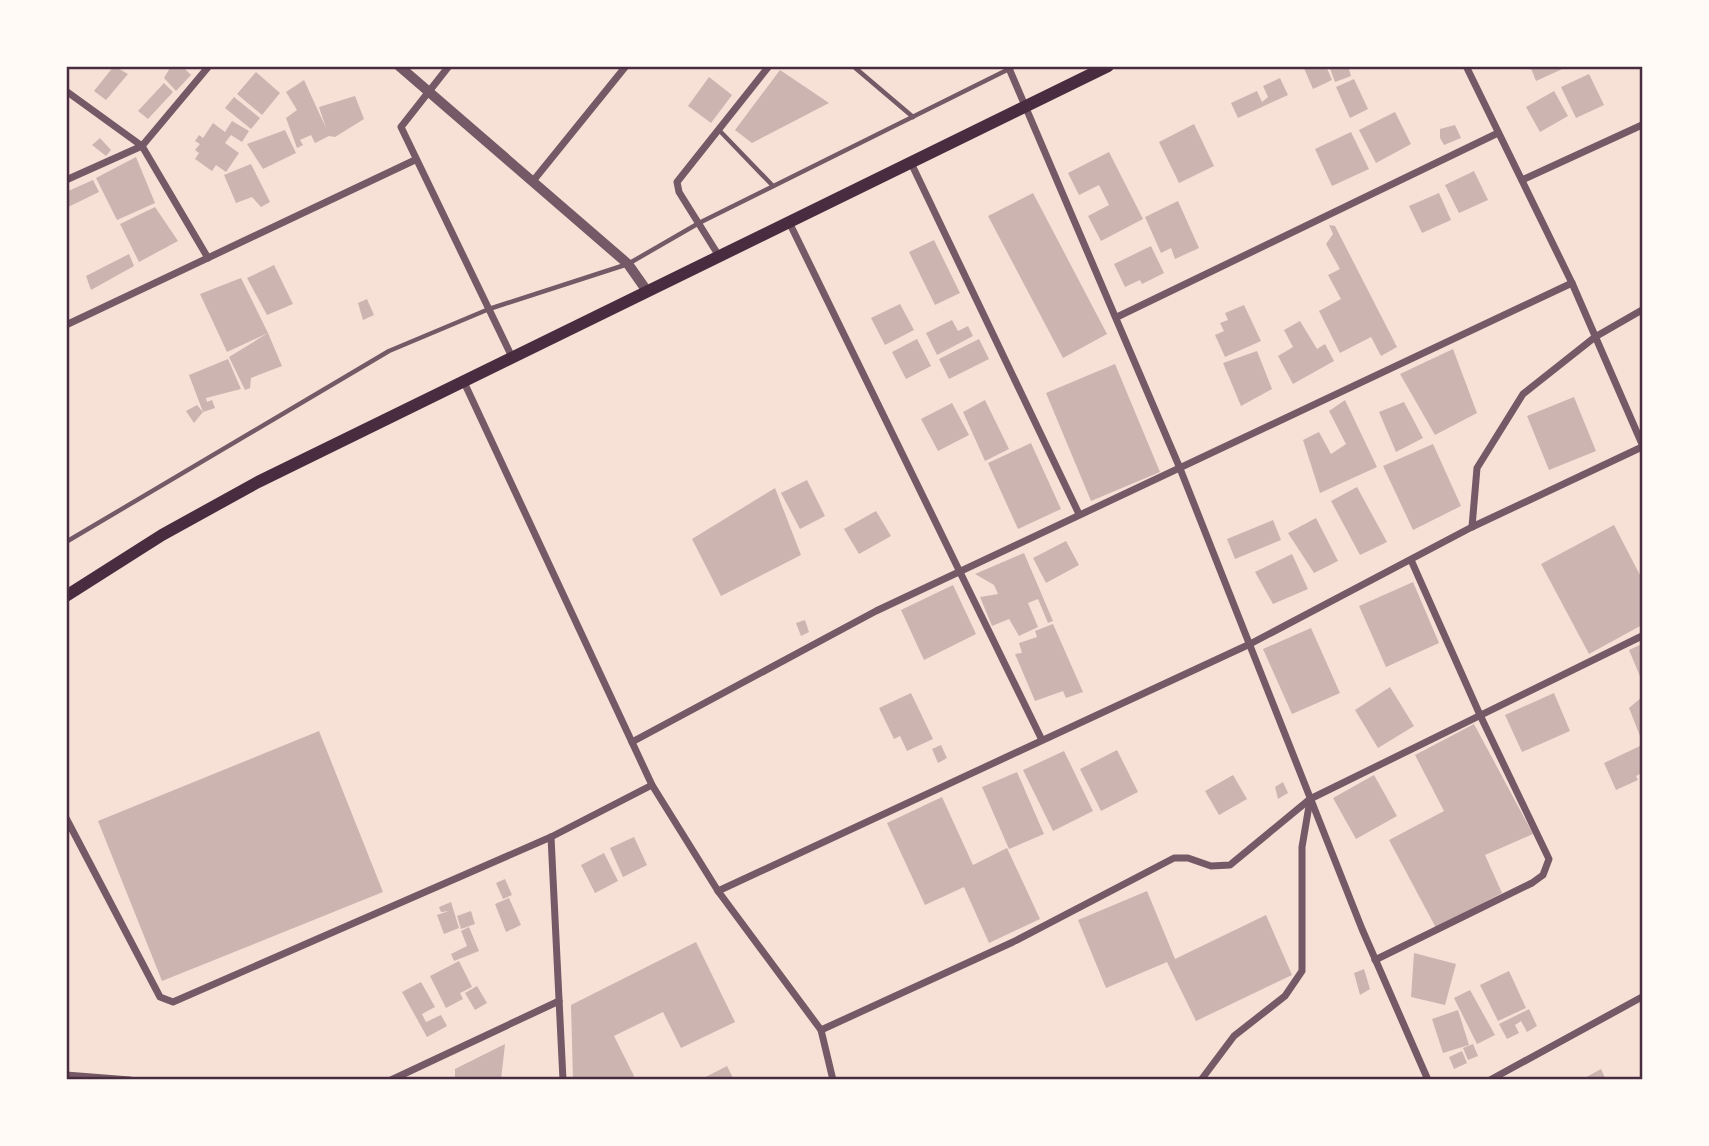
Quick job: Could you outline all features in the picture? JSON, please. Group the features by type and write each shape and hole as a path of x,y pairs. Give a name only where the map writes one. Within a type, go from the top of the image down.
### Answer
{"main road":[{"path":"66,596 162,535 234,495 463,380 912,164 1108,66"}],"street":[{"path":"66,180 142,146 209,66"},
{"path":"399,66 628,264 647,291"},
{"path":"449,66 401,127 512,357"},
{"path":"533,181 626,66"},
{"path":"719,256 679,192 677,182 769,66"},
{"path":"718,891 1041,738 1250,643 1472,527 1643,445 1572,282 1466,66"},
{"path":"1011,68 1023,107 1117,317 1375,960 1428,1080"},
{"path":"66,91 142,146 208,258"},
{"path":"1522,180 1643,125"},
{"path":"1117,317 1498,133"},
{"path":"66,325 415,159"},
{"path":"912,164 1079,514"},
{"path":"789,222 962,571 1041,738"},
{"path":"632,742 876,611 1572,282"},
{"path":"1472,527 1477,468 1523,394 1595,337 1643,310"},
{"path":"463,380 652,785 718,891 821,1030 833,1080"},
{"path":"1375,960 1532,883 1548,868 1549,859 1480,715 1411,559"},
{"path":"821,1030 1013,942 1174,858 1188,858 1212,866 1230,864 1310,799 1643,636"},
{"path":"66,818 160,997 173,1002 551,837 652,785"},
{"path":"1201,1080 1234,1036 1285,996 1302,971 1302,847 1310,799"},
{"path":"551,837 563,1080"},
{"path":"1490,1080 1643,997"},
{"path":"391,1080 559,1001"},
{"path":"66,1075 130,1080"}],"lane":[{"path":"853,66 913,117"},
{"path":"66,542 388,351 489,309 628,264 699,223 1011,68"},
{"path":"718,128 773,186"}],"building":[{"path":"114,66 128,74 106,100 94,91"},
{"path":"171,66 182,66 191,75 176,91 164,78"},
{"path":"1303,66 1326,66 1332,80 1313,89"},
{"path":"1329,66 1348,66 1351,76 1335,82"},
{"path":"1530,66 1569,66 1536,81"},
{"path":"780,70 829,103 752,143 735,130"},
{"path":"256,72 280,93 262,115 237,94"},
{"path":"1589,74 1604,105 1576,118 1561,87"},
{"path":"709,77 732,95 711,123 688,106"},
{"path":"1280,78 1288,95 1238,118 1231,103 1257,91 1262,102 1268,97 1263,86"},
{"path":"1354,79 1368,109 1350,118 1336,87"},
{"path":"304,80 326,128 319,107 355,96 364,119 335,137 329,136 315,143 311,135 300,140 303,145 297,148 286,118 297,110 286,92"},
{"path":"164,83 173,92 148,119 138,111"},
{"path":"1554,91 1568,116 1540,132 1526,107"},
{"path":"234,97 260,118 251,129 225,108"},
{"path":"1395,112 1411,144 1376,163 1359,130"},
{"path":"232,121 249,131 242,142 231,135 225,143 239,153 226,172 216,165 212,171 195,159 199,153 195,150 200,144 195,141 199,135 203,138 213,123 225,132"},
{"path":"1194,124 1214,166 1179,183 1159,142"},
{"path":"1455,125 1461,138 1444,145 1440,138 1440,129"},
{"path":"285,130 296,153 263,169 247,144"},
{"path":"1351,132 1369,169 1332,186 1315,149"},
{"path":"100,138 111,150 106,156 92,145"},
{"path":"1109,152 1143,219 1101,241 1088,216 1109,205 1099,185 1079,195 1068,173"},
{"path":"136,157 155,203 117,220 96,178"},
{"path":"251,164 270,202 261,207 252,197 236,203 224,175"},
{"path":"1474,171 1488,200 1459,213 1445,185"},
{"path":"93,180 99,192 66,208 66,192"},
{"path":"1033,193 1107,334 1063,358 988,216"},
{"path":"1439,193 1451,220 1422,233 1409,206"},
{"path":"1178,201 1199,248 1175,259 1171,248 1161,253 1145,217"},
{"path":"155,207 178,241 139,262 120,224"},
{"path":"1329,225 1335,226 1397,347 1381,356 1371,337 1340,353 1319,311 1341,299 1328,275 1340,269 1326,244 1333,234"},
{"path":"934,240 960,293 935,305 909,252"},
{"path":"1151,246 1164,273 1142,284 1140,280 1125,287 1114,264"},
{"path":"129,254 134,266 91,290 86,276"},
{"path":"274,265 293,304 267,315 247,278"},
{"path":"241,278 268,333 227,352 200,294"},
{"path":"367,299 374,315 363,320 358,303"},
{"path":"900,304 914,330 885,345 871,318"},
{"path":"1244,305 1261,341 1225,357 1215,335 1224,331 1220,323 1228,320 1225,313"},
{"path":"952,320 958,331 968,326 973,336 937,355 926,333"},
{"path":"1300,321 1317,349 1325,344 1334,361 1293,384 1278,356 1293,347 1284,330"},
{"path":"268,333 282,366 251,378 250,388 245,390 229,357"},
{"path":"917,339 931,366 906,379 892,352"},
{"path":"979,339 989,359 949,379 939,359"},
{"path":"1453,349 1477,413 1435,435 1400,374"},
{"path":"1257,351 1272,389 1241,406 1223,363"},
{"path":"228,359 241,389 206,398 207,402 212,400 215,408 203,412 189,375"},
{"path":"1115,364 1160,472 1091,501 1046,393"},
{"path":"1574,397 1596,451 1549,470 1527,416"},
{"path":"985,400 1009,449 985,461 963,412"},
{"path":"1345,400 1377,467 1320,493 1303,440 1319,432 1331,454 1346,444 1329,411"},
{"path":"1404,402 1423,438 1396,452 1379,412"},
{"path":"952,403 969,435 938,451 921,419"},
{"path":"197,405 203,412 194,423 186,411"},
{"path":"1031,443 1061,509 1018,529 988,463"},
{"path":"1433,444 1461,506 1413,530 1383,466"},
{"path":"807,480 825,516 800,529 781,493"},
{"path":"1357,487 1387,542 1360,555 1331,501"},
{"path":"775,488 801,555 721,596 692,539"},
{"path":"876,511 891,536 859,554 844,529"},
{"path":"1316,518 1338,561 1314,573 1288,533"},
{"path":"1273,520 1281,540 1235,559 1227,539"},
{"path":"1614,525 1642,579 1642,625 1589,654 1541,564"},
{"path":"1066,541 1079,565 1046,583 1033,558"},
{"path":"1024,553 1053,621 1048,623 1038,599 1028,603 1038,627 1019,636 1009,619 992,626 980,597 998,594 994,585 975,574"},
{"path":"1292,554 1308,589 1273,604 1255,572"},
{"path":"1413,582 1439,643 1386,667 1359,606"},
{"path":"953,585 976,634 924,660 901,610"},
{"path":"805,620 809,632 801,636 796,623"},
{"path":"1053,624 1083,692 1066,698 1063,691 1035,701 1015,654 1022,653 1019,643 1037,637 1035,631"},
{"path":"1311,628 1340,693 1292,714 1263,649"},
{"path":"1642,644 1642,681 1629,650"},
{"path":"1390,687 1414,726 1378,748 1355,710"},
{"path":"911,693 933,739 907,751 900,736 894,739 879,708"},
{"path":"1554,693 1570,731 1522,752 1505,715"},
{"path":"1642,697 1642,741 1629,708"},
{"path":"1474,724 1533,834 1485,855 1502,893 1436,928 1389,840 1444,811 1415,755"},
{"path":"319,731 383,892 162,981 98,821"},
{"path":"941,745 947,758 938,763 932,749"},
{"path":"1640,746 1642,773 1636,776 1638,780 1616,790 1604,763"},
{"path":"1117,750 1138,792 1101,811 1080,769"},
{"path":"1064,751 1093,811 1053,831 1023,770"},
{"path":"1017,772 1044,834 1009,849 982,787"},
{"path":"1233,775 1247,799 1219,815 1205,791"},
{"path":"1374,775 1397,816 1356,839 1333,798"},
{"path":"1283,782 1288,793 1278,799 1275,787"},
{"path":"942,797 973,865 1007,848 1040,919 989,943 964,887 925,905 887,823"},
{"path":"634,837 647,865 623,877 610,848"},
{"path":"604,853 618,881 595,893 581,865"},
{"path":"505,879 512,895 503,899 496,883"},
{"path":"1147,891 1175,959 1266,915 1292,975 1196,1021 1167,962 1106,988 1078,920"},
{"path":"509,898 521,925 506,932 495,904"},
{"path":"451,902 459,928 444,934 437,915 449,911 441,912 439,907"},
{"path":"471,911 475,924 461,929 457,916"},
{"path":"469,927 479,951 454,961 451,954 467,946 461,931"},
{"path":"696,942 735,1022 681,1048 663,1012 614,1036 634,1076 628,1080 573,1080 571,1005"},
{"path":"1414,953 1456,964 1445,1005 1411,997"},
{"path":"459,961 472,987 460,993 463,999 446,1008 430,976"},
{"path":"1364,969 1370,989 1360,995 1354,973"},
{"path":"1509,971 1526,1008 1498,1021 1480,985"},
{"path":"421,982 435,1007 422,1014 426,1022 441,1015 447,1026 427,1037 402,992"},
{"path":"477,986 487,1003 475,1010 465,993"},
{"path":"1470,990 1495,1035 1477,1044 1454,998"},
{"path":"1529,1009 1537,1026 1527,1032 1521,1021 1515,1025 1519,1033 1507,1039 1499,1024"},
{"path":"1458,1010 1469,1045 1443,1053 1432,1019"},
{"path":"505,1044 501,1080 455,1080 455,1069"},
{"path":"1473,1044 1478,1056 1468,1060 1463,1048"},
{"path":"1462,1051 1467,1063 1454,1069 1449,1057"},
{"path":"727,1066 734,1080 700,1080"},
{"path":"1601,1069 1606,1080 1581,1080"}]}
